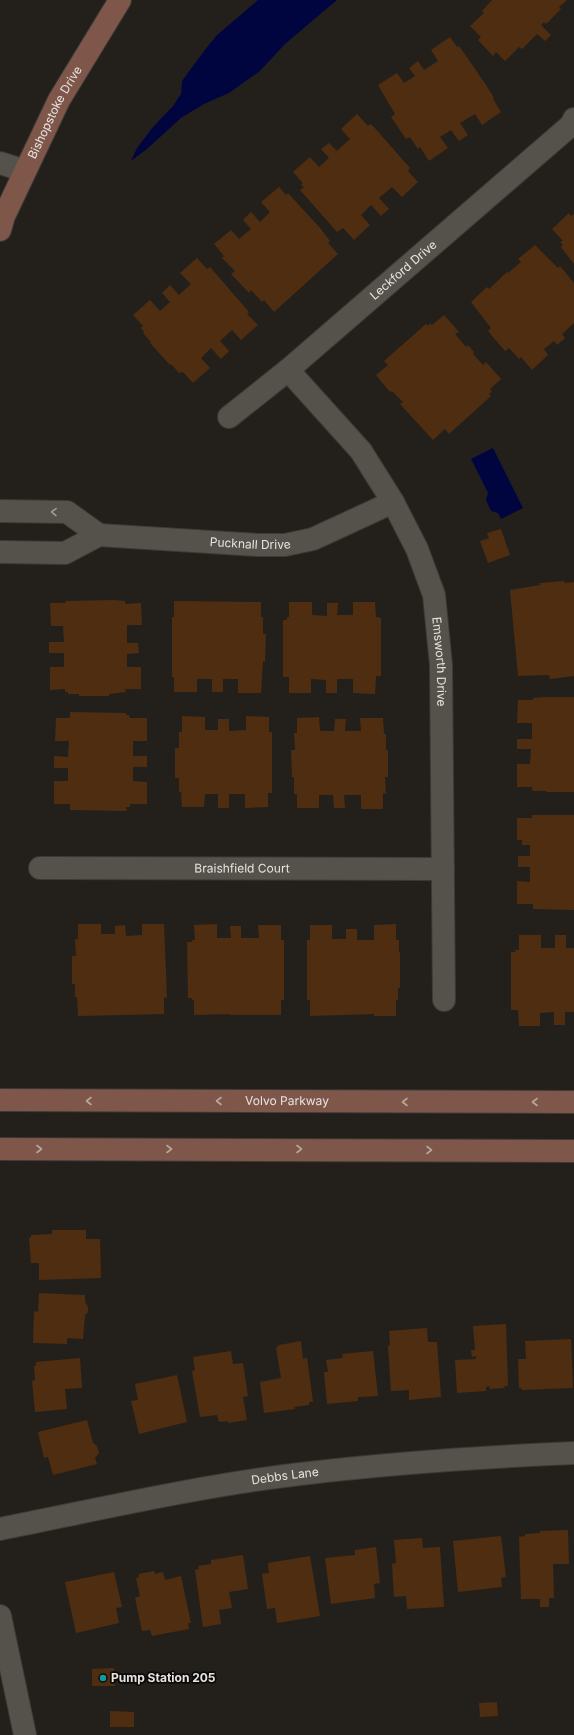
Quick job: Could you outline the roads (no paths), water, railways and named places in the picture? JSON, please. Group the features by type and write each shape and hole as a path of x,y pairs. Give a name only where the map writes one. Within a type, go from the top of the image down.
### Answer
{"main road":[{"name":"Bishopstoke Drive","path":"0,230 4,216 60,100 120,0"},
{"name":"Volvo Parkway","path":"0,1100 574,1102"},
{"path":"0,1149 574,1151"}],"street":[{"name":"Leckford Drive","path":"229,417 288,370 564,130 574,119"},
{"path":"0,163 25,171"},
{"name":"Emsworth Drive","path":"288,370 361,452 392,502 418,549 434,595 441,665 444,1000"},
{"name":"Pucknall Drive","path":"99,535 258,545 285,545 313,539 392,502"},
{"path":"0,511 66,512 99,535 65,553 0,552"},
{"name":"Braishfield Court","path":"40,868 443,869"},
{"name":"Debbs Lane","path":"0,1529 177,1493 299,1474 472,1457 574,1453"},
{"path":"0,1616 25,1735"}],"place":[{"name":"Pump Station 205","path":"103,1678"}]}
